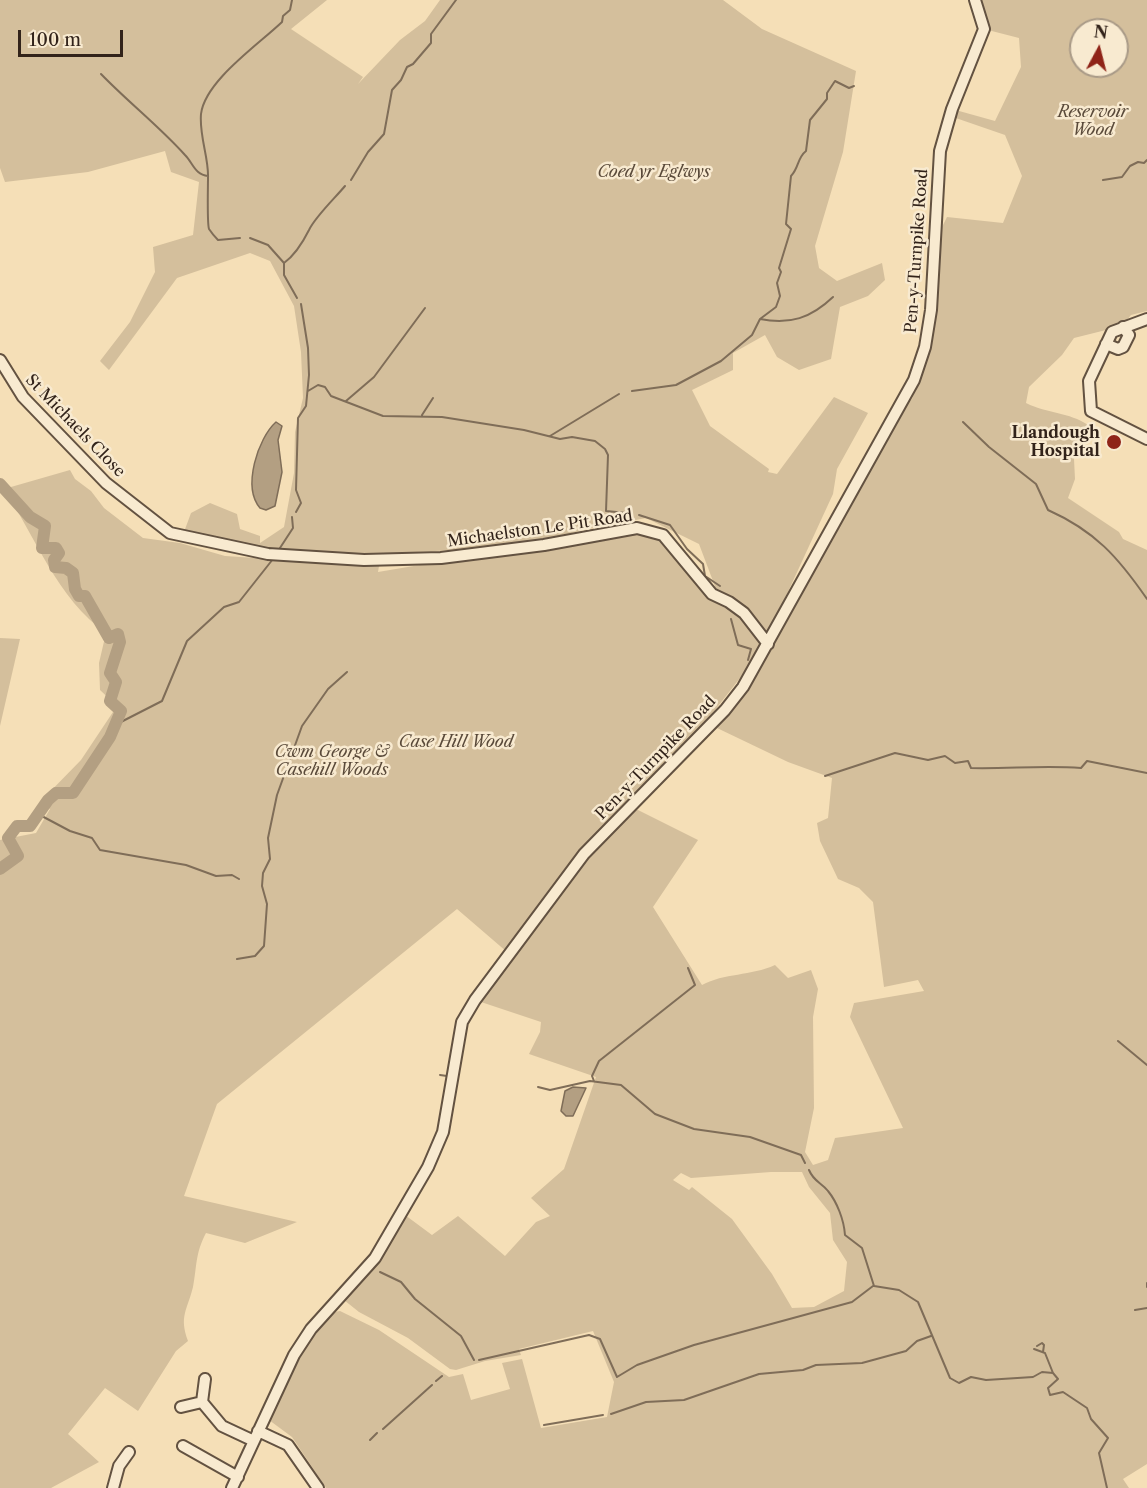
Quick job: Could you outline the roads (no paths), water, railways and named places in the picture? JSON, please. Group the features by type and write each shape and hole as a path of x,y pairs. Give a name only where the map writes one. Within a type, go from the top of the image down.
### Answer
{"street":[{"name":"Pen-y-Turnpike Road","path":"232,1488 294,1355 311,1329 375,1258 428,1167 443,1132 462,1022 475,1000 584,854 725,710 743,687 917,370 932,310 940,151 952,109 984,29 975,0"},
{"path":"1147,319 1112,332 1089,381 1091,411 1147,439"},
{"path":"1106,344 1118,349 1123,347 1129,335 1123,327"},
{"name":"St Michaels Close","path":"0,360 23,397 106,483 170,533 268,554"},
{"name":"Michaelston Le Pit Road","path":"268,554 364,560 441,558 543,545 637,528 663,535 712,594 729,602 744,613 768,644"},
{"path":"205,1379 202,1402 222,1426 288,1445 318,1488"},
{"path":"180,1407 193,1402 202,1402"},
{"path":"183,1446 238,1477"},
{"path":"112,1488 119,1466 129,1452"}],"waterway":[{"path":"240,238 218,240 209,229 208,170 201,130 201,114 212,89 222,76 282,22 283,16 290,10 292,0"},
{"path":"351,180 368,152 384,134 392,90 401,80 407,67 413,64 431,43 431,34 456,0"},
{"path":"101,74 175,144 197,171 208,176"},
{"path":"632,391 676,385 721,361 752,335 760,319 776,307 780,296 777,283 781,272 779,268 791,229 786,224 791,176 806,151 810,120 827,99 827,93 835,81 849,88 854,86"},
{"path":"1103,180 1122,177 1130,166 1138,162 1144,163 1147,160"},
{"path":"284,263 298,248 316,219 345,186"},
{"path":"250,238 268,245 284,263 284,275 297,298"},
{"path":"760,319 781,321 800,318 817,310 833,297"},
{"path":"296,512 301,503 296,490 298,418 306,406 309,375 308,348 301,304"},
{"path":"346,401 374,377 425,308"},
{"path":"308,391 318,385 325,387 331,396 383,416 442,417 524,430 560,439 572,437 595,441 605,449 608,455 606,511 627,513"},
{"path":"550,436 619,394"},
{"path":"422,415 433,398"},
{"path":"963,422 989,447 1036,484 1048,510 1079,527 1104,547 1126,570 1147,599"},
{"path":"0,484 30,517 45,526 42,548 56,548 59,553 54,560 55,567 66,568 73,573 75,589 79,596 85,596 109,638 118,634 120,642 110,673 116,682 110,701 121,711 110,737 73,793 56,793 48,800 30,826 17,826 8,838 18,856 0,869"},
{"path":"639,515 670,525 687,549 703,564 705,576 720,586"},
{"path":"278,551 293,528 292,517"},
{"path":"115,725 162,701 187,641 224,607 239,602 273,559"},
{"path":"731,619 738,645 751,649 748,660"},
{"path":"237,959 255,956 264,946 267,904 262,886 263,873 270,859 268,838 277,795 302,726 328,689 347,672"},
{"path":"825,776 895,753 928,760 945,756 955,763 968,761 971,768 1081,768 1087,761 1147,773"},
{"path":"38,814 70,831 92,838 100,850 186,865 216,876 232,875 239,879"},
{"path":"594,1081 592,1076 599,1061 695,985 688,968"},
{"path":"1118,1041 1147,1065"},
{"path":"440,1075 447,1076"},
{"path":"538,1087 550,1090 590,1081 621,1085 655,1114 694,1129 750,1137 801,1155 805,1163"},
{"path":"809,1170 834,1200 842,1217 845,1235 862,1248 874,1286 899,1290 918,1302 950,1378 959,1383 971,1377 986,1380 1033,1377 1042,1372 1053,1373 1058,1379 1048,1388 1050,1395 1063,1392 1087,1408 1091,1419 1108,1438 1099,1453 1107,1488"},
{"path":"380,1272 401,1282 415,1299 461,1336 474,1360"},
{"path":"479,1360 589,1335 600,1339 617,1377 637,1365 694,1345 852,1302 873,1286"},
{"path":"1135,1310 1147,1308"},
{"path":"611,1414 646,1402 684,1400 759,1374 803,1370 816,1365 862,1363 906,1351 917,1341 931,1336"},
{"path":"1037,1346 1042,1343 1043,1352"},
{"path":"1034,1349 1045,1353 1053,1373"},
{"path":"436,1381 442,1376"},
{"path":"383,1429 432,1385"},
{"path":"544,1425 603,1415"},
{"path":"370,1440 377,1433"}],"place":[{"name":"Llandough Hospital","path":"1114,442"}],"park label":[{"name":"Reservoir Wood","path":"1093,121"},
{"name":"Coed yr Eglwys","path":"654,172"},
{"name":"Case Hill Wood","path":"456,742"},
{"name":"Cwm George & Casehill Woods","path":"332,761"}]}
